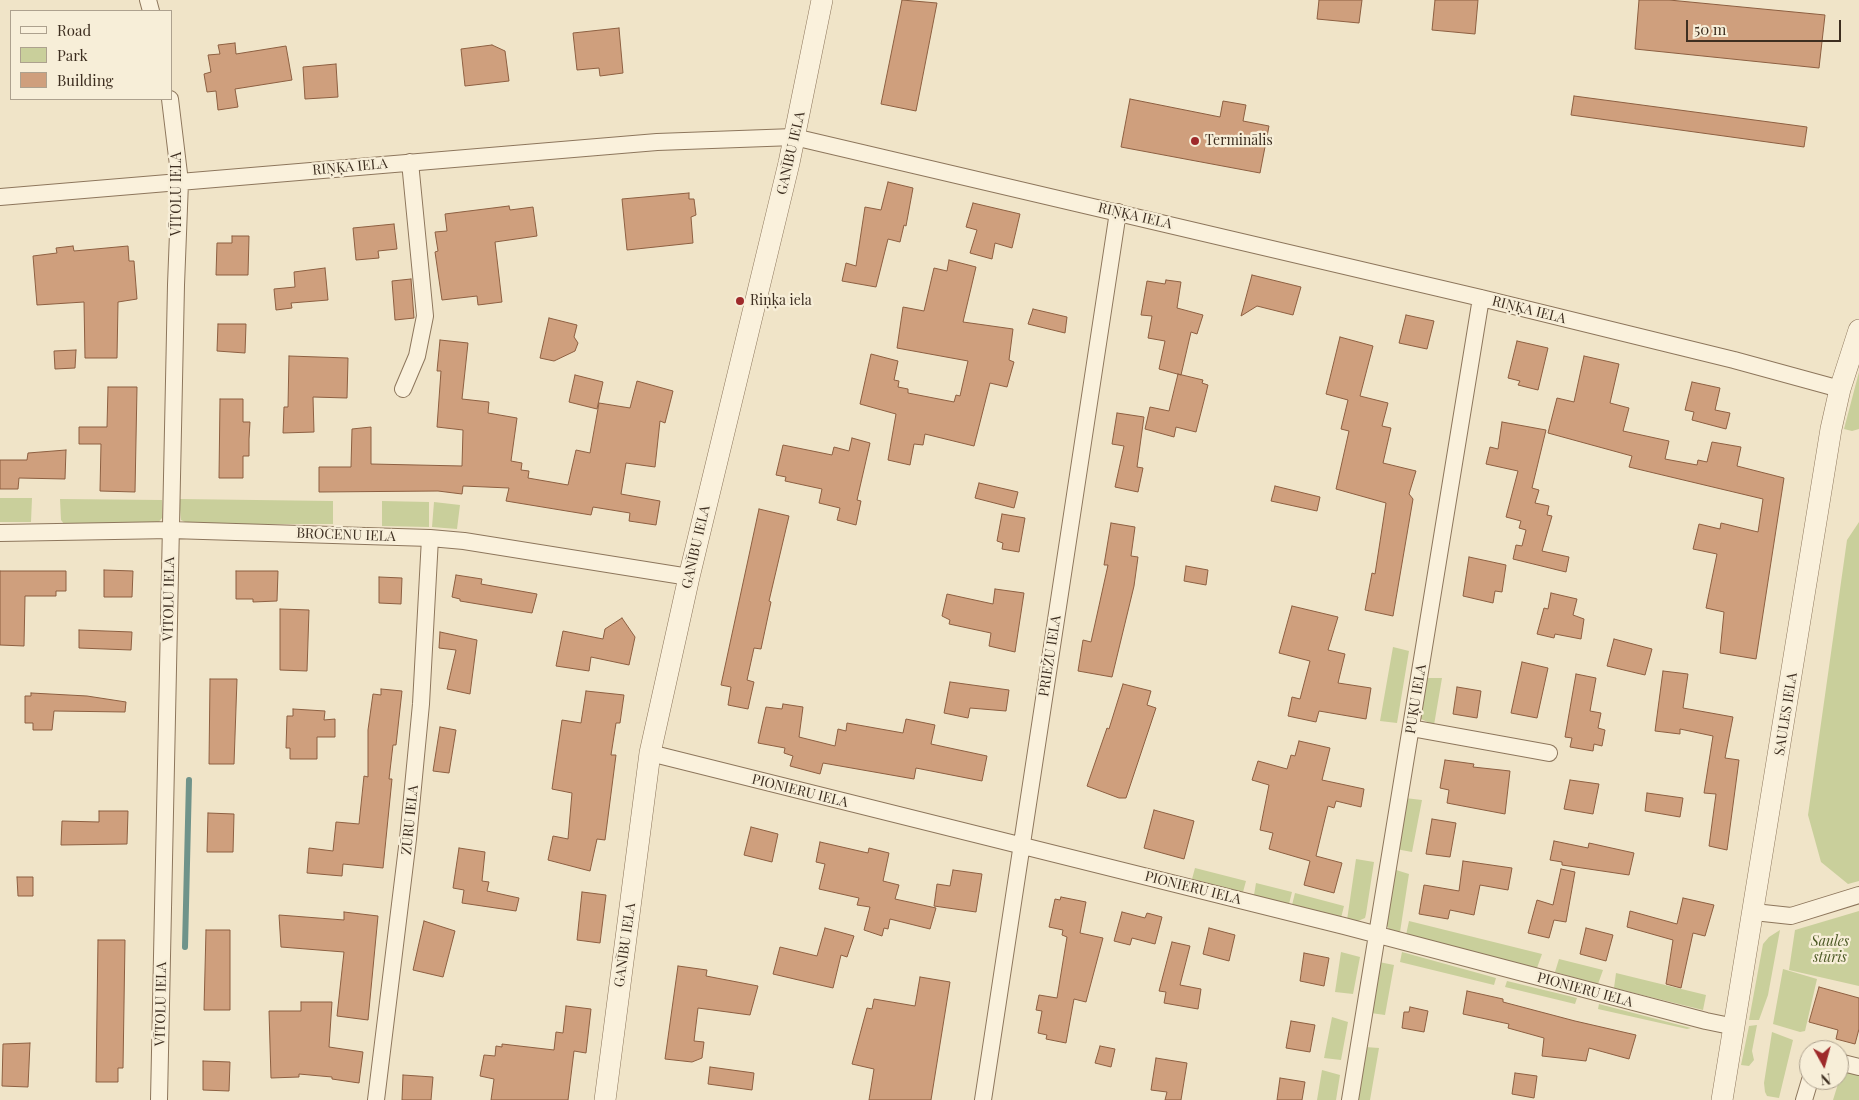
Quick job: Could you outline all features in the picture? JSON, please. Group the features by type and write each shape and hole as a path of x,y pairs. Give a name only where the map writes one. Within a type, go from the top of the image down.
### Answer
{"street":[{"name":"GANĪBU IELA","path":"605,1100 650,753 689,577 794,137 822,0"},
{"name":"VĪTOLU IELA","path":"159,1100 180,182 170,100"},
{"name":"RIŅĶA IELA","path":"0,197 657,142 794,137 1480,298 1840,389"},
{"path":"403,389 417,356 425,316 410,162"},
{"name":"PRIEŽU IELA","path":"983,1100 1118,212"},
{"name":"PUĶU IELA","path":"1350,1100 1480,298"},
{"name":"SAULES IELA","path":"1723,1100 1831,429 1840,389 1859,330"},
{"name":"BROCĒNU IELA","path":"0,533 171,530 430,538 464,541 689,577"},
{"name":"ZŪRU IELA","path":"376,1100 410,820 421,704 430,538"},
{"path":"1411,728 1549,753"},
{"name":"PIONIERU IELA","path":"650,753 1022,845 1735,1027"},
{"path":"1754,912 1791,916 1859,895"}],"green space":[{"path":"1859,372 1859,429 1852,431 1844,429"},
{"path":"0,498 32,498 31,522 0,522"},
{"path":"60,499 162,500 162,518 157,524 151,525 64,524 61,520"},
{"path":"179,499 333,501 333,524 189,524 181,520"},
{"path":"382,501 429,502 429,527 382,526"},
{"path":"434,502 460,505 457,529 432,527"},
{"path":"1859,522 1859,881 1848,884 1821,862 1808,815 1847,540"},
{"path":"1393,647 1409,651 1397,723 1380,721"},
{"path":"1425,678 1442,678 1434,725 1419,718"},
{"path":"1405,798 1422,800 1412,852 1396,849"},
{"path":"1356,859 1374,862 1365,918 1358,921 1347,920"},
{"path":"1195,868 1246,881 1243,892 1192,879"},
{"path":"1393,869 1409,874 1400,932 1389,929 1386,924"},
{"path":"1256,883 1292,892 1289,904 1254,895"},
{"path":"1295,893 1344,906 1341,918 1292,905"},
{"name":"Saules stūris","path":"1859,911 1859,986 1789,970 1795,930"},
{"path":"1409,921 1542,954 1537,968 1406,935"},
{"path":"1780,930 1768,995 1759,1020 1749,1020 1763,944 1769,937"},
{"path":"1341,952 1360,957 1353,994 1335,992"},
{"path":"1402,952 1496,978 1494,985 1400,962"},
{"path":"1559,959 1603,970 1598,984 1555,972"},
{"path":"1379,962 1394,965 1385,1015 1371,1013"},
{"path":"1783,969 1817,979 1805,1031 1800,1032 1773,1024"},
{"path":"1616,973 1706,995 1703,1010 1614,988"},
{"path":"1507,981 1577,998 1575,1004 1505,987"},
{"path":"1599,1004 1691,1028 1687,1029 1598,1009"},
{"path":"1332,1017 1348,1022 1341,1060 1324,1058"},
{"path":"1757,1025 1752,1051 1754,1060 1749,1066 1741,1065 1749,1026"},
{"path":"1772,1032 1793,1040 1779,1098 1767,1096 1764,1083"},
{"path":"1365,1047 1379,1048 1370,1100 1356,1100"},
{"path":"1322,1070 1340,1075 1336,1100 1317,1100"},
{"path":"1849,1070 1859,1074 1859,1100 1833,1100 1836,1090 1849,1090"}],"building":[{"path":"902,0 937,3 916,111 881,104"},
{"path":"1319,0 1362,0 1359,23 1317,19"},
{"path":"1435,0 1478,0 1475,34 1432,30"},
{"path":"1639,0 1669,0 1825,15 1819,68 1635,49"},
{"path":"619,28 623,73 600,76 599,68 577,70 573,33"},
{"path":"235,43 236,54 286,46 292,80 235,89 238,107 218,110 216,91 207,92 204,74 211,72 208,55 220,54 218,45"},
{"path":"492,45 505,51 509,81 465,86 461,49"},
{"path":"336,64 338,97 305,99 303,67"},
{"path":"1574,96 1807,127 1804,147 1571,115"},
{"path":"1130,99 1220,117 1223,101 1246,105 1243,121 1269,126 1260,173 1121,147"},
{"path":"888,182 913,188 906,226 904,225 900,242 888,239 876,287 842,281 846,263 856,266 865,207 881,210"},
{"path":"689,193 689,199 694,199 696,215 691,217 693,243 627,250 622,199"},
{"path":"973,203 1020,214 1012,248 995,243 992,259 970,253 977,230 966,227"},
{"path":"509,206 510,210 533,207 537,236 495,242 502,302 478,305 477,296 442,300 435,252 438,251 435,232 447,231 445,214"},
{"path":"394,224 397,249 378,251 379,258 356,260 353,228"},
{"path":"232,236 249,236 248,275 216,275 217,243 232,243"},
{"path":"73,246 74,251 128,246 129,261 134,261 137,299 118,302 117,358 85,358 84,302 37,305 33,256 57,253 56,248"},
{"path":"949,260 976,267 963,322 1013,329 1009,360 1014,362 1007,387 990,383 974,446 925,434 923,445 914,444 910,465 888,460 896,414 860,404 871,354 898,361 894,380 899,381 898,387 908,389 908,393 954,402 956,395 960,396 968,361 897,348 903,307 924,311 934,268 947,271"},
{"path":"325,268 328,300 291,303 292,308 276,310 274,289 295,287 294,272"},
{"path":"1252,275 1301,287 1293,315 1257,306 1241,316"},
{"path":"411,279 414,318 395,320 392,281"},
{"path":"1166,280 1181,282 1177,308 1203,315 1197,334 1191,332 1181,375 1159,369 1165,341 1148,338 1152,316 1141,315 1147,281 1165,284"},
{"path":"1033,309 1067,317 1065,333 1028,324"},
{"path":"1406,315 1434,321 1427,349 1399,343"},
{"path":"549,318 577,325 574,337 578,343 575,351 554,361 540,358"},
{"path":"218,324 246,324 245,353 217,351"},
{"path":"1340,337 1373,346 1360,396 1388,403 1382,426 1391,428 1383,463 1416,471 1409,494 1413,499 1393,616 1365,610 1372,573 1375,574 1386,503 1336,489 1349,431 1341,429 1348,400 1326,394"},
{"path":"440,340 468,343 462,399 489,402 488,413 517,418 511,461 522,463 521,470 529,471 528,478 568,485 576,450 590,453 599,403 630,408 637,381 673,391 665,423 660,421 655,467 626,463 621,494 660,501 656,525 629,521 630,513 593,507 591,515 506,501 509,488 463,486 462,494 438,491 319,492 319,467 351,467 352,429 371,427 371,464 462,466 463,430 437,427 441,371 437,371"},
{"path":"1517,341 1548,348 1538,390 1518,385 1520,381 1508,378"},
{"path":"76,350 75,368 55,369 54,351"},
{"path":"289,356 348,358 347,398 313,397 314,432 283,433 284,407 288,407"},
{"path":"1584,356 1619,364 1610,403 1629,408 1623,431 1669,441 1665,459 1697,465 1698,460 1707,462 1712,442 1741,447 1737,466 1784,478 1756,659 1720,653 1724,612 1706,608 1717,554 1693,549 1699,524 1720,529 1721,523 1758,532 1763,499 1629,467 1632,456 1548,433 1557,398 1574,402"},
{"path":"1178,374 1203,380 1202,383 1208,385 1196,432 1176,427 1174,437 1145,429 1150,407 1169,411"},
{"path":"575,375 603,382 597,409 569,402"},
{"path":"1692,382 1720,388 1715,410 1730,413 1726,429 1692,420 1694,412 1685,410"},
{"path":"108,387 137,387 135,492 100,491 101,444 79,444 79,427 107,427"},
{"path":"220,399 243,399 243,422 250,422 249,456 243,456 243,478 219,478"},
{"path":"1117,413 1144,417 1137,467 1143,468 1138,492 1115,487 1124,446 1112,444"},
{"path":"1502,422 1546,430 1532,488 1539,490 1535,503 1549,506 1547,515 1552,516 1542,551 1569,557 1566,572 1513,559 1516,545 1522,546 1526,530 1519,528 1521,521 1506,517 1518,471 1486,464 1490,447 1498,449"},
{"path":"852,438 870,443 857,500 861,501 856,525 837,520 840,508 819,503 822,489 785,481 786,477 776,475 783,445 832,455 834,447 849,451"},
{"path":"66,450 65,479 19,478 18,489 0,489 0,460 27,460 28,453"},
{"path":"979,483 1018,492 1014,508 975,498"},
{"path":"1275,486 1320,497 1317,511 1271,501"},
{"path":"759,509 789,516 769,601 771,602 761,649 754,648 747,680 754,682 748,709 728,705 731,687 721,685"},
{"path":"1002,514 1025,518 1019,552 1002,549 1003,543 997,541"},
{"path":"1111,523 1135,527 1131,556 1138,557 1134,586 1112,677 1078,671 1083,640 1091,642 1108,565 1104,565"},
{"path":"1469,557 1506,565 1502,592 1495,591 1493,603 1463,596"},
{"path":"1186,566 1208,570 1206,585 1184,581"},
{"path":"104,570 133,571 132,597 104,597"},
{"path":"0,571 66,571 66,591 56,591 56,596 25,596 24,646 0,645"},
{"path":"236,571 278,571 277,601 253,602 253,599 236,599"},
{"path":"456,575 482,579 481,584 537,594 532,613 460,601 460,599 452,597"},
{"path":"379,577 402,578 401,604 379,603"},
{"path":"995,589 1024,593 1015,652 989,646 991,633 949,624 950,620 942,616 947,594 993,604"},
{"path":"1551,593 1577,599 1573,615 1584,619 1581,639 1555,634 1554,638 1537,634 1544,608 1548,609"},
{"path":"1292,606 1338,617 1328,650 1345,654 1338,683 1371,688 1366,719 1319,711 1316,722 1288,716 1292,697 1300,699 1310,661 1279,653"},
{"path":"280,609 309,610 307,671 280,670"},
{"path":"622,618 635,637 629,665 591,657 589,671 556,666 563,631 603,639 605,629"},
{"path":"79,630 132,632 131,650 79,648"},
{"path":"440,632 477,640 470,694 447,689 456,650 439,648"},
{"path":"1614,639 1652,649 1645,675 1607,666"},
{"path":"1522,662 1548,668 1537,718 1511,713"},
{"path":"1663,671 1688,674 1683,708 1733,717 1725,758 1739,760 1727,850 1709,846 1716,794 1704,793 1713,736 1680,729 1680,734 1655,731"},
{"path":"1576,674 1596,678 1590,711 1601,713 1598,728 1605,730 1602,746 1594,744 1593,751 1570,747 1572,738 1565,737"},
{"path":"210,679 237,679 234,764 209,764"},
{"path":"950,682 1009,690 1006,711 970,708 968,718 944,713"},
{"path":"1123,684 1151,691 1147,705 1156,708 1126,798 1119,798 1087,786 1107,728 1109,729"},
{"path":"1457,687 1481,691 1477,718 1453,714"},
{"path":"381,689 402,691 396,745 393,745 389,779 392,779 383,868 343,864 342,876 307,873 309,848 333,851 336,822 359,824 364,776 368,777 368,730 373,694 381,695"},
{"path":"586,691 624,695 620,723 616,723 611,755 616,755 605,840 597,839 590,871 548,860 553,836 568,839 572,793 552,789 562,720 581,723"},
{"path":"31,693 87,696 126,702 125,712 54,711 52,730 33,730 33,723 25,723 25,696 31,696"},
{"path":"783,704 803,707 799,737 835,746 838,729 846,731 847,723 903,733 906,719 935,725 931,744 987,756 982,781 916,768 914,779 823,763 820,774 790,766 793,756 784,753 785,748 758,743 766,707 782,709"},
{"path":"293,709 325,711 324,720 335,719 335,737 317,737 317,759 290,759 290,748 286,748 287,716 293,716"},
{"path":"440,727 456,730 449,773 433,771"},
{"path":"1299,741 1330,748 1322,780 1364,789 1361,807 1336,801 1334,808 1328,806 1316,856 1342,863 1334,893 1304,885 1310,861 1269,849 1273,833 1260,830 1269,785 1252,780 1258,761 1287,769 1291,755 1295,756"},
{"path":"1445,760 1474,764 1473,767 1510,771 1505,814 1447,803 1449,790 1440,788"},
{"path":"1570,780 1599,784 1593,814 1564,809"},
{"path":"1647,793 1683,798 1680,817 1645,811"},
{"path":"1154,810 1194,821 1184,859 1144,848"},
{"path":"99,811 128,811 127,844 61,845 62,821 99,822"},
{"path":"208,813 234,814 233,852 207,852"},
{"path":"1432,819 1456,823 1450,857 1426,854"},
{"path":"751,827 778,834 772,862 744,855"},
{"path":"1554,841 1588,848 1589,843 1634,853 1629,875 1562,865 1562,862 1550,860"},
{"path":"820,842 868,853 869,848 889,853 883,881 899,885 895,899 936,908 930,929 890,919 888,929 884,928 882,936 864,930 870,907 857,905 859,898 819,889 825,864 816,862"},
{"path":"459,848 485,852 482,881 489,882 487,891 519,898 516,911 462,903 464,890 453,888"},
{"path":"1463,861 1512,868 1508,890 1480,885 1474,915 1450,910 1448,919 1419,914 1424,885 1459,891"},
{"path":"1561,869 1575,872 1566,922 1554,920 1549,938 1528,933 1537,900 1553,905"},
{"path":"953,870 982,874 976,912 934,906 937,884 950,886"},
{"path":"17,877 33,877 33,896 18,896"},
{"path":"582,892 606,895 600,943 577,940"},
{"path":"1061,897 1086,902 1080,933 1103,938 1086,1002 1074,999 1066,1043 1046,1039 1047,1035 1038,1033 1042,1011 1036,1010 1039,995 1057,998 1067,937 1062,935 1063,930 1049,927 1055,899 1060,900"},
{"path":"1683,898 1714,905 1705,936 1693,933 1681,988 1666,984 1673,940 1627,927 1630,911 1677,924"},
{"path":"344,912 378,916 368,1020 337,1016 344,952 281,947 279,915 344,920"},
{"path":"1122,912 1145,918 1147,913 1162,917 1155,944 1132,938 1130,945 1114,941"},
{"path":"424,921 455,931 443,977 413,970"},
{"path":"825,928 854,936 847,957 841,955 833,988 773,974 780,947 817,956"},
{"path":"1209,928 1235,935 1229,961 1203,954"},
{"path":"1586,928 1613,935 1606,961 1580,954"},
{"path":"206,930 230,930 230,1010 204,1010"},
{"path":"98,940 125,940 123,1068 118,1068 118,1082 96,1082"},
{"path":"1172,942 1190,946 1180,985 1201,989 1198,1009 1164,1003 1166,992 1159,991"},
{"path":"1304,953 1329,958 1324,986 1300,981"},
{"path":"678,966 707,970 706,976 758,986 750,1015 698,1008 694,1041 704,1042 702,1058 692,1062 665,1059"},
{"path":"920,977 950,982 931,1100 869,1100 874,1069 852,1064 867,1008 872,1009 874,999 915,1006"},
{"path":"1819,987 1859,998 1859,1029 1855,1044 1849,1042 1849,1040 1836,1039 1838,1030 1809,1022"},
{"path":"1467,991 1503,999 1503,1002 1575,1021 1636,1035 1629,1059 1589,1048 1586,1061 1542,1056 1544,1038 1508,1028 1509,1024 1463,1014"},
{"path":"301,1002 332,1002 329,1047 363,1052 359,1083 332,1079 332,1077 299,1074 299,1077 271,1078 269,1011 301,1011"},
{"path":"566,1006 591,1009 586,1053 574,1051 568,1100 491,1100 494,1079 480,1076 484,1055 495,1056 496,1046 502,1047 502,1044 554,1050 556,1032 563,1033"},
{"path":"1410,1007 1428,1011 1424,1032 1402,1028 1404,1012 1409,1012"},
{"path":"1291,1021 1315,1025 1310,1052 1286,1048"},
{"path":"30,1043 28,1087 2,1086 3,1044"},
{"path":"1100,1046 1115,1049 1111,1067 1095,1063"},
{"path":"1156,1058 1187,1063 1181,1100 1165,1100 1167,1092 1151,1090"},
{"path":"203,1061 230,1062 229,1091 203,1090"},
{"path":"710,1067 754,1073 752,1090 708,1084"},
{"path":"1515,1073 1537,1076 1534,1098 1512,1094"},
{"path":"403,1075 433,1077 431,1100 402,1100"},
{"path":"1280,1078 1305,1082 1302,1100 1277,1100"}],"waterway":[{"path":"185,947 189,780"}],"place":[{"name":"Terminālis","path":"1195,141"},
{"name":"Riņķa iela","path":"740,301"}]}
